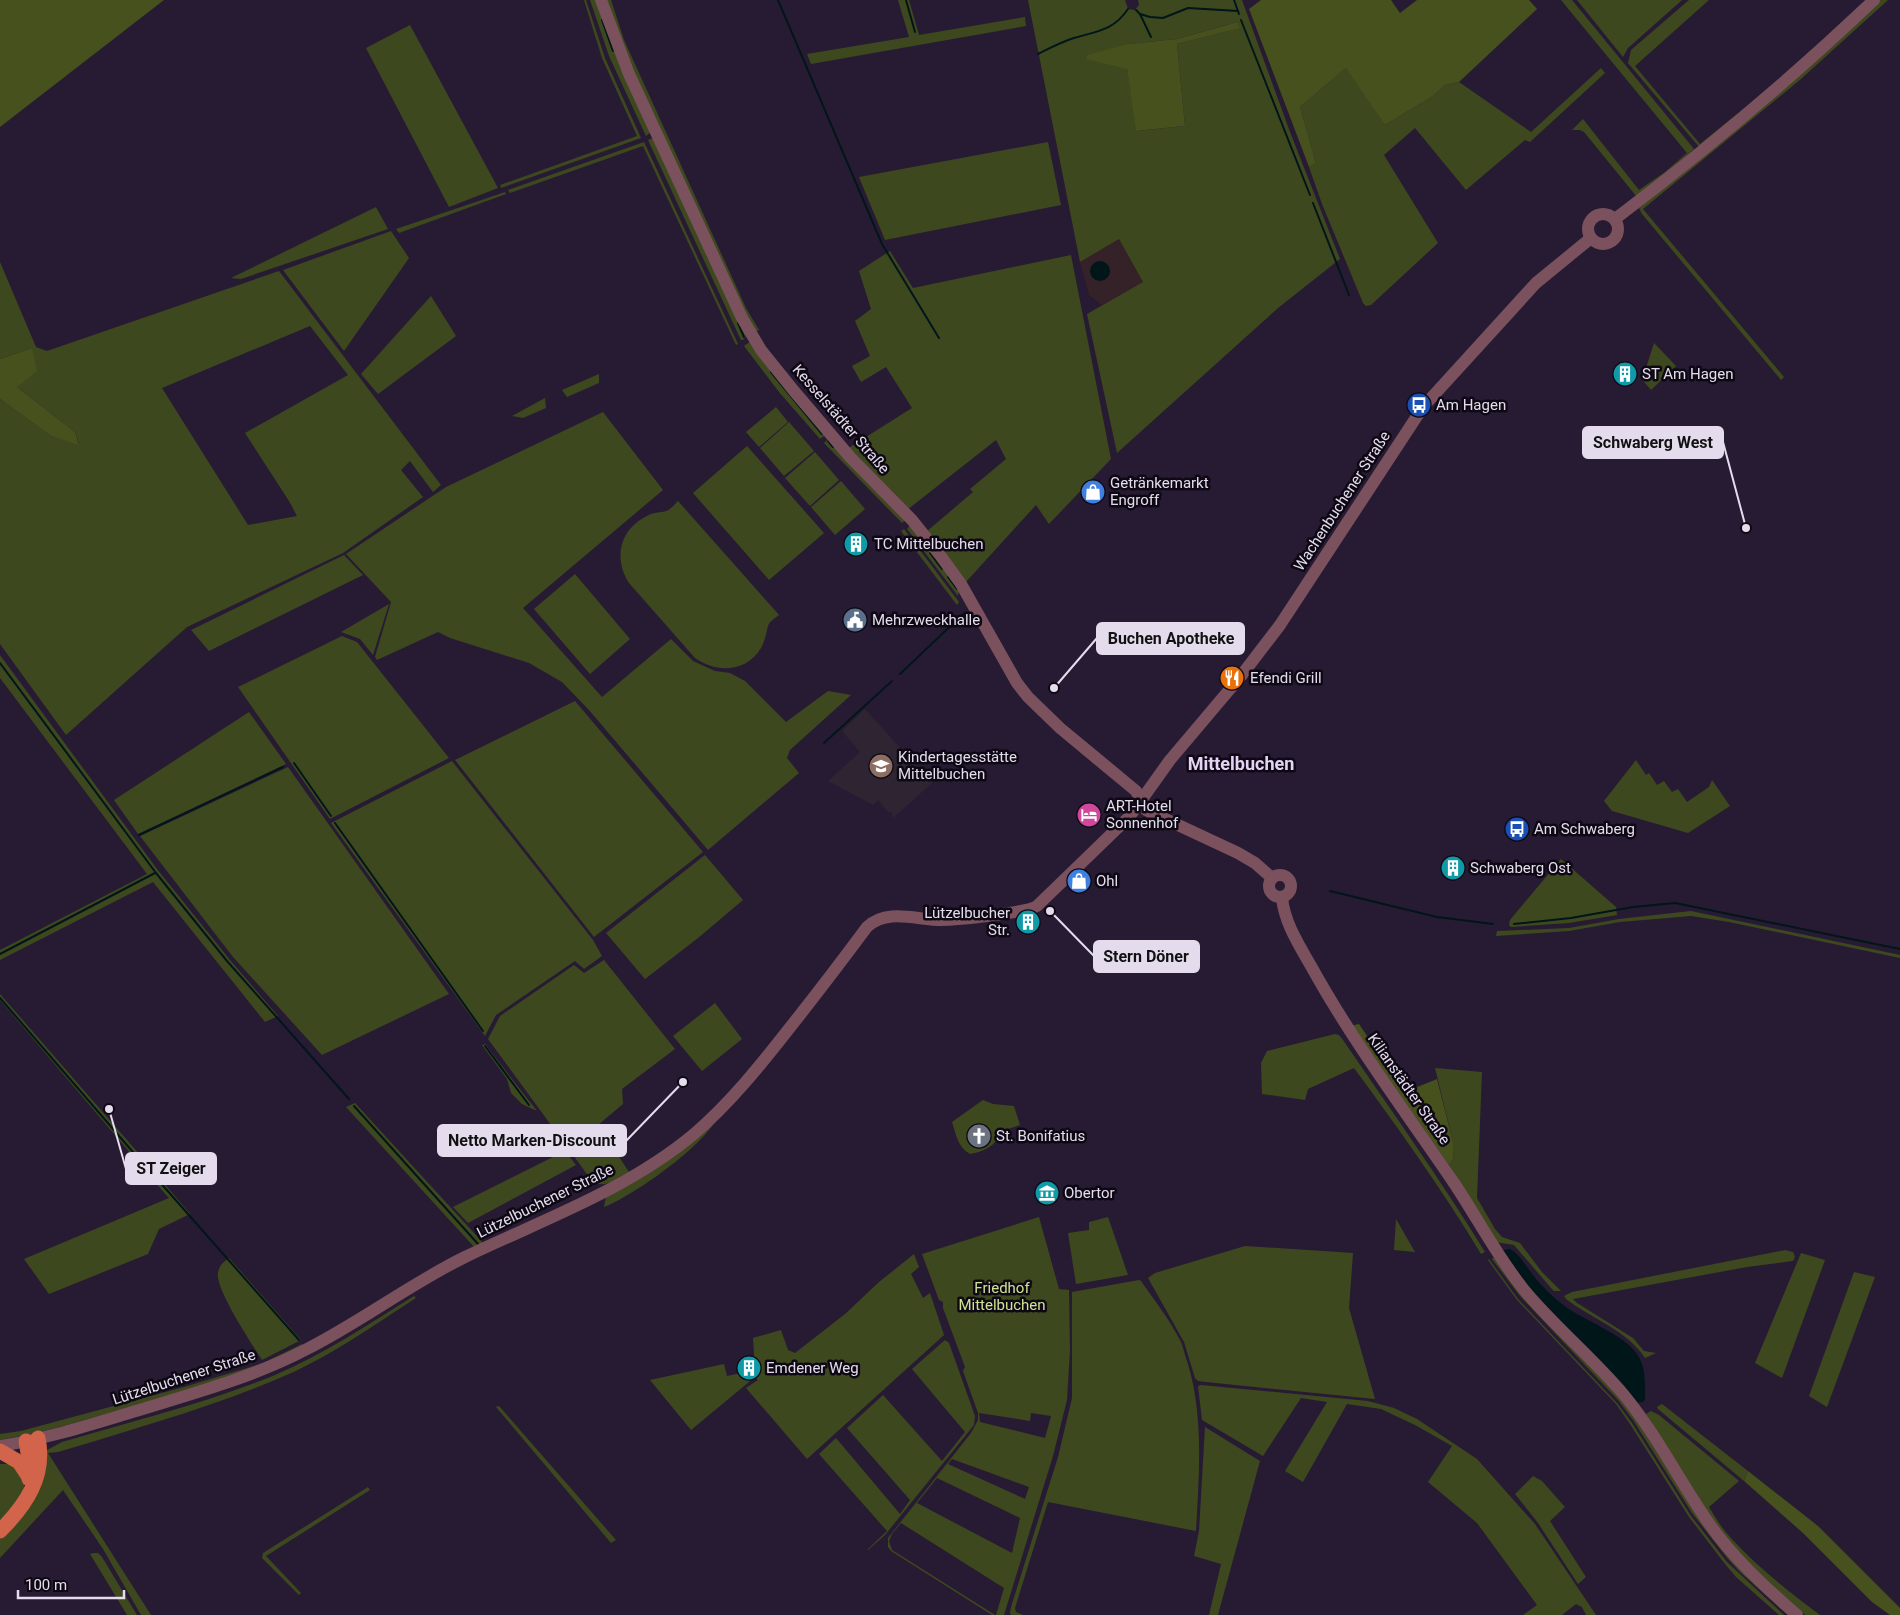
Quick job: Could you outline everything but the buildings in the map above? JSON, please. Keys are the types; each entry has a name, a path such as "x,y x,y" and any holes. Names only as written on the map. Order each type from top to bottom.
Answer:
{"highway":[{"path":"27,1499 32,1440"},
{"path":"2,1528 27,1499 33,1489 38,1473 40,1454 32,1440"},
{"path":"0,1451 19,1462 29,1476"}],"main road":[{"name":"Kesselstädter Straße","path":"601,0 628,74 752,336 794,391 844,450 912,520 935,549 961,584 1017,683 1028,697 1060,728 1136,791 1142,801"},
{"path":"1615,219 1666,180 1784,83 1874,0"},
{"path":"1604,214 1615,219 1618,231 1614,240 1599,244 1591,238 1588,229 1595,216 1604,214"},
{"name":"Wachenbuchener Straße","path":"1036,906 1130,816 1170,760 1280,625 1423,407 1536,283 1591,238"},
{"name":"Kilianstädter Straße","path":"1142,801 1146,810 1243,856 1272,878 1279,875 1289,879 1289,893 1282,897 1284,910 1333,1006 1461,1194 1506,1266 1526,1291 1624,1396 1709,1524 1729,1549 1797,1615"},
{"name":"Lützelbuchener Straße","path":"0,1446 32,1440 184,1396 284,1361 340,1330 434,1273 600,1194 652,1164 693,1135 729,1100 774,1048 867,927 876,920 899,916 947,920 1024,911 1036,906"}],"shaded area":[{"path":"1119,239 1143,282 1102,305 1089,295 1080,262"},
{"path":"1096,261 1104,261 1110,267 1110,275 1104,281 1096,281 1090,275 1090,267"},
{"name":"Kindertagesstätte Mittelbuchen","path":"865,709 932,783 893,818 892,812 888,812 878,800 873,805 828,781 860,752 842,731"},
{"path":"1510,1249 1520,1257 1544,1288 1562,1304 1614,1334 1631,1347 1640,1359 1643,1370 1645,1399 1643,1402 1636,1403 1536,1297 1502,1250"}],"green space":[{"path":"0,0 164,0 0,127"},
{"path":"584,0 586,0 605,58 641,138 501,188 500,185 637,136 602,58"},
{"path":"590,0 597,0 652,131 646,136 609,56"},
{"path":"604,0 611,0 624,40 746,308 759,330 753,333 624,56"},
{"path":"898,0 909,0 919,35 1025,17 1026,26 811,64 807,54 909,37"},
{"path":"1028,0 1125,0 1128,9 1135,10 1139,5 1138,0 1242,0 1290,132 1340,259 1278,308 1117,453 1087,314 1143,282 1119,239 1080,262","holes":["1237,22 1239,28 1177,44 1185,126 1137,131 1127,69 1128,44 1177,39"]},
{"path":"1261,0 1391,0 1400,13 1417,0 1529,0 1537,9 1459,82 1445,85 1433,96 1385,125 1346,68 1300,107 1316,163 1309,167 1249,9"},
{"path":"1561,0 1572,0 1694,149 1637,197 1584,132 1572,130 1583,119 1639,190 1665,172 1687,153"},
{"path":"1577,0 1682,0 1628,48 1623,57"},
{"path":"1689,0 1709,0 1635,66 1700,144 1780,79 1866,0 1870,0 1782,81 1700,148 1628,63 1631,50"},
{"path":"1879,0 1888,0 1801,79 1643,209 1784,377 1781,380 1642,214 1639,208"},
{"path":"1237,22 1240,28 1177,44 1185,126 1136,131 1127,69 1086,59 1087,55 1128,44 1177,39"},
{"path":"410,25 498,188 449,207 366,48"},
{"path":"1347,67 1385,125 1433,96 1445,85 1459,82 1531,132 1601,68 1605,73 1530,142 1525,140 1466,190 1415,128 1384,155 1438,243 1371,305 1366,306 1363,303 1322,204 1309,167 1316,163 1300,107"},
{"path":"655,137 747,335 743,340 741,340 648,140"},
{"path":"644,142 738,344 736,345 643,146 510,193 508,190"},
{"path":"1048,142 1061,205 885,240 859,177"},
{"path":"505,192 506,194 399,233 396,229"},
{"path":"376,207 388,229 241,279 231,278"},
{"path":"391,231 409,258 344,351 283,270"},
{"path":"890,251 913,288 1071,255 1111,459 1049,524 1036,505 965,583 926,532 973,492 970,489 1006,459 996,440 907,510 847,449 912,408 886,367 861,382 852,366 870,356 855,321 871,309 859,271"},
{"path":"0,262 36,347 47,351 279,271 441,485 433,492 410,461 401,470 423,497 343,553 187,627 66,735 0,644 0,399 51,436 79,444 75,432 17,387 32,348 0,359","holes":["310,326 348,375 245,433 297,516 248,525 162,388"]},
{"path":"431,296 456,336 378,394 361,374"},
{"path":"751,341 825,435 820,439 779,392 744,346"},
{"path":"1654,343 1676,366 1651,390 1640,377 1646,368"},
{"path":"32,348 37,371 17,387 75,432 79,445 51,436 0,399 0,359"},
{"path":"599,374 599,383 567,397 562,390"},
{"path":"545,398 546,408 523,418 512,416"},
{"path":"776,407 788,422 759,447 746,432"},
{"path":"603,412 663,490 523,608 602,697 671,639 693,661 715,671 730,673 745,681 786,722 828,691 851,695 790,750 787,758 799,773 708,850 589,710 562,682 529,663 450,638 438,632 377,660 375,657 391,602 346,554 446,487"},
{"path":"789,422 814,451 784,476 760,448"},
{"path":"829,438 907,519 902,523 824,443"},
{"path":"747,446 824,533 769,580 693,493"},
{"path":"815,452 839,480 810,506 785,478"},
{"path":"841,481 865,509 835,535 811,507"},
{"path":"678,501 779,615 769,625 761,648 755,656 739,666 721,668 703,663 695,658 629,583 624,573 621,564 622,545 625,536 631,528 649,515 668,510"},
{"path":"911,524 959,590 958,596 907,529"},
{"path":"904,529 959,602 957,605 901,531"},
{"path":"344,555 363,575 209,651 191,630"},
{"path":"575,574 630,639 590,674 534,609"},
{"path":"389,604 373,655 360,639 341,632"},
{"path":"342,636 357,642 449,758 330,819 238,687"},
{"path":"0,655 157,869 278,1016 265,1022 153,882 0,960 0,950 147,874 0,678"},
{"path":"575,701 703,852 594,937 455,760"},
{"path":"249,712 286,764 138,834 114,800"},
{"path":"1636,760 1646,775 1649,773 1657,785 1664,781 1672,792 1678,789 1687,802 1709,787 1712,780 1730,806 1688,833 1612,811 1604,801"},
{"path":"452,761 593,940 602,956 584,969 575,961 496,1015 485,1036 331,823"},
{"path":"288,767 449,994 322,1055 233,957 140,836"},
{"path":"705,855 743,900 645,979 606,933"},
{"path":"1561,859 1616,907 1617,915 1569,923 1511,927 1509,925 1510,920"},
{"path":"1691,911 1900,955 1900,958 1729,922 1691,916 1620,922 1569,931 1496,936 1497,931 1569,928 1619,919"},
{"path":"604,960 675,1049 622,1089 623,1104 598,1125 629,1172 606,1184 601,1184 592,1181 488,1039 500,1016 574,965 584,973"},
{"path":"0,994 153,1170 154,1174 150,1176 0,1000"},
{"path":"715,1003 742,1039 702,1071 673,1036"},
{"path":"1359,1024 1405,1092 1437,1079 1454,1146 1453,1159 1449,1165 1350,1026"},
{"path":"1335,1034 1339,1035 1343,1040 1451,1198 1485,1252 1481,1254 1435,1182 1354,1068 1308,1089 1305,1100 1262,1094 1261,1063 1267,1051"},
{"path":"485,1044 537,1111 522,1104 511,1093 507,1079 482,1045"},
{"path":"1435,1068 1482,1072 1477,1198 1495,1229 1502,1237 1520,1243 1542,1272 1561,1291 1554,1291 1514,1245 1495,1242 1449,1165 1453,1159 1454,1146"},
{"path":"983,1100 993,1104 1014,1106 1020,1125 1002,1131 997,1140 989,1147 980,1152 970,1154 960,1144 952,1122"},
{"path":"355,1103 484,1244 476,1249 346,1107"},
{"path":"717,1119 709,1131 697,1143 666,1169 633,1192 604,1207 606,1196"},
{"path":"565,1151 576,1165 468,1223 453,1207"},
{"path":"157,1178 162,1181 190,1214 159,1229 148,1254 49,1294 24,1259 169,1198 153,1180"},
{"name":"Friedhof Mittelbuchen","path":"1039,1217 1059,1289 1069,1290 1070,1350 1067,1400 1053,1456 1004,1615 996,1615 1004,1588 901,1523 889,1541 892,1550 995,1615 992,1615 891,1551 888,1547 888,1538 971,1433 978,1420 978,1413 963,1371 965,1367 943,1308 943,1302 939,1300 922,1254","holes":["979,1413 1030,1421 1031,1413 1051,1416 1045,1438 980,1422","952,1459 1029,1487 1025,1499 948,1464","937,1478 1020,1518 1012,1553 917,1503"]},
{"path":"1108,1217 1128,1275 1076,1284 1068,1233 1089,1230 1089,1222"},
{"path":"1396,1219 1415,1252 1394,1250"},
{"path":"1245,1246 1353,1253 1349,1308 1375,1399 1206,1382 1198,1381 1195,1378 1184,1342 1148,1278 1155,1273"},
{"path":"1785,1250 1793,1252 1795,1257 1793,1261 1747,1267 1573,1299 1633,1338 1644,1351 1656,1353 1645,1358 1638,1348 1619,1332 1576,1306 1564,1296 1572,1292"},
{"path":"1801,1253 1825,1260 1782,1378 1755,1363"},
{"path":"914,1254 919,1267 911,1274 923,1298 930,1293 944,1335 807,1459 746,1388 758,1380 755,1377 691,1430 650,1380 724,1364 727,1376 755,1370 753,1338 781,1330 788,1350 795,1353 845,1314 879,1282"},
{"path":"1495,1256 1603,1378 1635,1418 1694,1510 1788,1615 1728,1559 1692,1513 1633,1420 1618,1400 1520,1296 1492,1259"},
{"path":"229,1258 301,1340 262,1360 222,1291 219,1281 219,1268"},
{"path":"1489,1259 1518,1299 1617,1403 1632,1423 1691,1516 1727,1562 1784,1615 1779,1615 1736,1577 1725,1564 1689,1517 1616,1404 1517,1300"},
{"path":"1854,1272 1875,1277 1827,1407 1809,1396"},
{"path":"1139,1280 1162,1311 1181,1342 1193,1384 1199,1447 1196,1531 1048,1502 1015,1608 1016,1612 1023,1615 1011,1615 1011,1607 1058,1457 1072,1398 1072,1292"},
{"path":"414,1296 416,1298 347,1342 294,1372 167,1419 58,1452 48,1453 151,1615 141,1615 103,1549 63,1490 0,1558 0,1537 43,1452 62,1442 196,1403 275,1375 329,1348"},
{"path":"945,1340 949,1343 975,1416 974,1425 885,1535 867,1550 887,1531 819,1454 836,1438 900,1514 910,1500 847,1428 883,1395 942,1461 965,1432 912,1369"},
{"path":"302,1344 303,1347 262,1366 199,1388 67,1425 0,1440 0,1434 21,1431 184,1387 263,1363"},
{"path":"1198,1386 1368,1401 1394,1408 1417,1419 1477,1459 1535,1524 1596,1615 1586,1615 1582,1607 1576,1604 1562,1615 1523,1615 1537,1605 1477,1523 1428,1482 1452,1446 1415,1425 1381,1409 1347,1404 1303,1482 1285,1471 1327,1402 1301,1398 1263,1456 1202,1420"},
{"path":"1662,1404 1748,1471 1744,1481 1658,1409 1657,1407"},
{"path":"498,1406 616,1540 611,1543 496,1407"},
{"path":"1651,1411 1659,1415 1739,1481 1709,1507 1711,1511 1726,1533 1750,1558 1820,1615 1805,1615 1749,1564 1711,1520 1646,1414"},
{"path":"1205,1427 1260,1461 1218,1615 1209,1615 1221,1564 1194,1556 1199,1531"},
{"path":"14,1461 24,1483 24,1488 16,1504 0,1523 0,1464 8,1464"},
{"path":"1748,1471 1818,1526 1900,1608 1900,1615 1890,1615 1872,1602 1803,1533 1744,1481"},
{"path":"1533,1476 1542,1481 1565,1507 1550,1521 1586,1577 1578,1584 1538,1523 1515,1494"},
{"path":"368,1487 370,1490 266,1556 301,1593 299,1595 262,1558 263,1553"},
{"path":"98,1553 102,1557 137,1615 127,1615 90,1554"}],"waterway":[{"path":"778,0 882,244 939,338"},
{"path":"906,0 915,32"},
{"path":"1234,0 1239,14"},
{"path":"1136,10 1140,14 1150,17 1163,18 1188,8 1238,11"},
{"path":"1038,54 1065,41 1104,29 1116,22 1128,9"},
{"path":"1140,14 1151,37"},
{"path":"602,20 613,51"},
{"path":"1241,20 1310,195"},
{"path":"1313,203 1349,295"},
{"path":"738,323 744,337"},
{"path":"771,372 822,434"},
{"path":"828,441 833,447"},
{"path":"930,553 942,569"},
{"path":"948,577 957,589"},
{"path":"900,674 963,614"},
{"path":"0,663 156,873 227,961 349,1099"},
{"path":"824,743 892,681"},
{"path":"294,763 331,816"},
{"path":"139,835 283,767"},
{"path":"335,823 483,1031"},
{"path":"0,954 155,873"},
{"path":"1330,891 1437,917 1493,924"},
{"path":"1514,924 1675,903 1900,949"},
{"path":"0,998 151,1173"},
{"path":"485,1046 529,1105"},
{"path":"354,1106 478,1244"},
{"path":"158,1180 299,1340"}],"place":[{"name":"ST Am Hagen","path":"1625,374"},
{"name":"Am Hagen","path":"1419,405"},
{"name":"Getränkemarkt Engroff","path":"1093,492"},
{"name":"Schwaberg West","path":"1746,528"},
{"name":"TC Mittelbuchen","path":"856,544"},
{"name":"Mehrzweckhalle","path":"855,620"},
{"name":"Efendi Grill","path":"1232,678"},
{"name":"Buchen Apotheke","path":"1054,688"},
{"name":"Kindertagesstätte Mittelbuchen","path":"881,766"},
{"name":"ART-Hotel Sonnenhof","path":"1089,815"},
{"name":"Am Schwaberg","path":"1517,829"},
{"name":"Schwaberg Ost","path":"1453,868"},
{"name":"Ohl","path":"1079,881"},
{"name":"Stern Döner","path":"1050,911"},
{"name":"Lützelbucher Str.","path":"1028,922"},
{"name":"Netto Marken-Discount","path":"683,1082"},
{"name":"ST Zeiger","path":"109,1109"},
{"name":"St. Bonifatius","path":"979,1136"},
{"name":"Obertor","path":"1047,1193"},
{"name":"Emdener Weg","path":"749,1368"}],"district":[{"name":"Mittelbuchen","path":"1241,763"}]}
